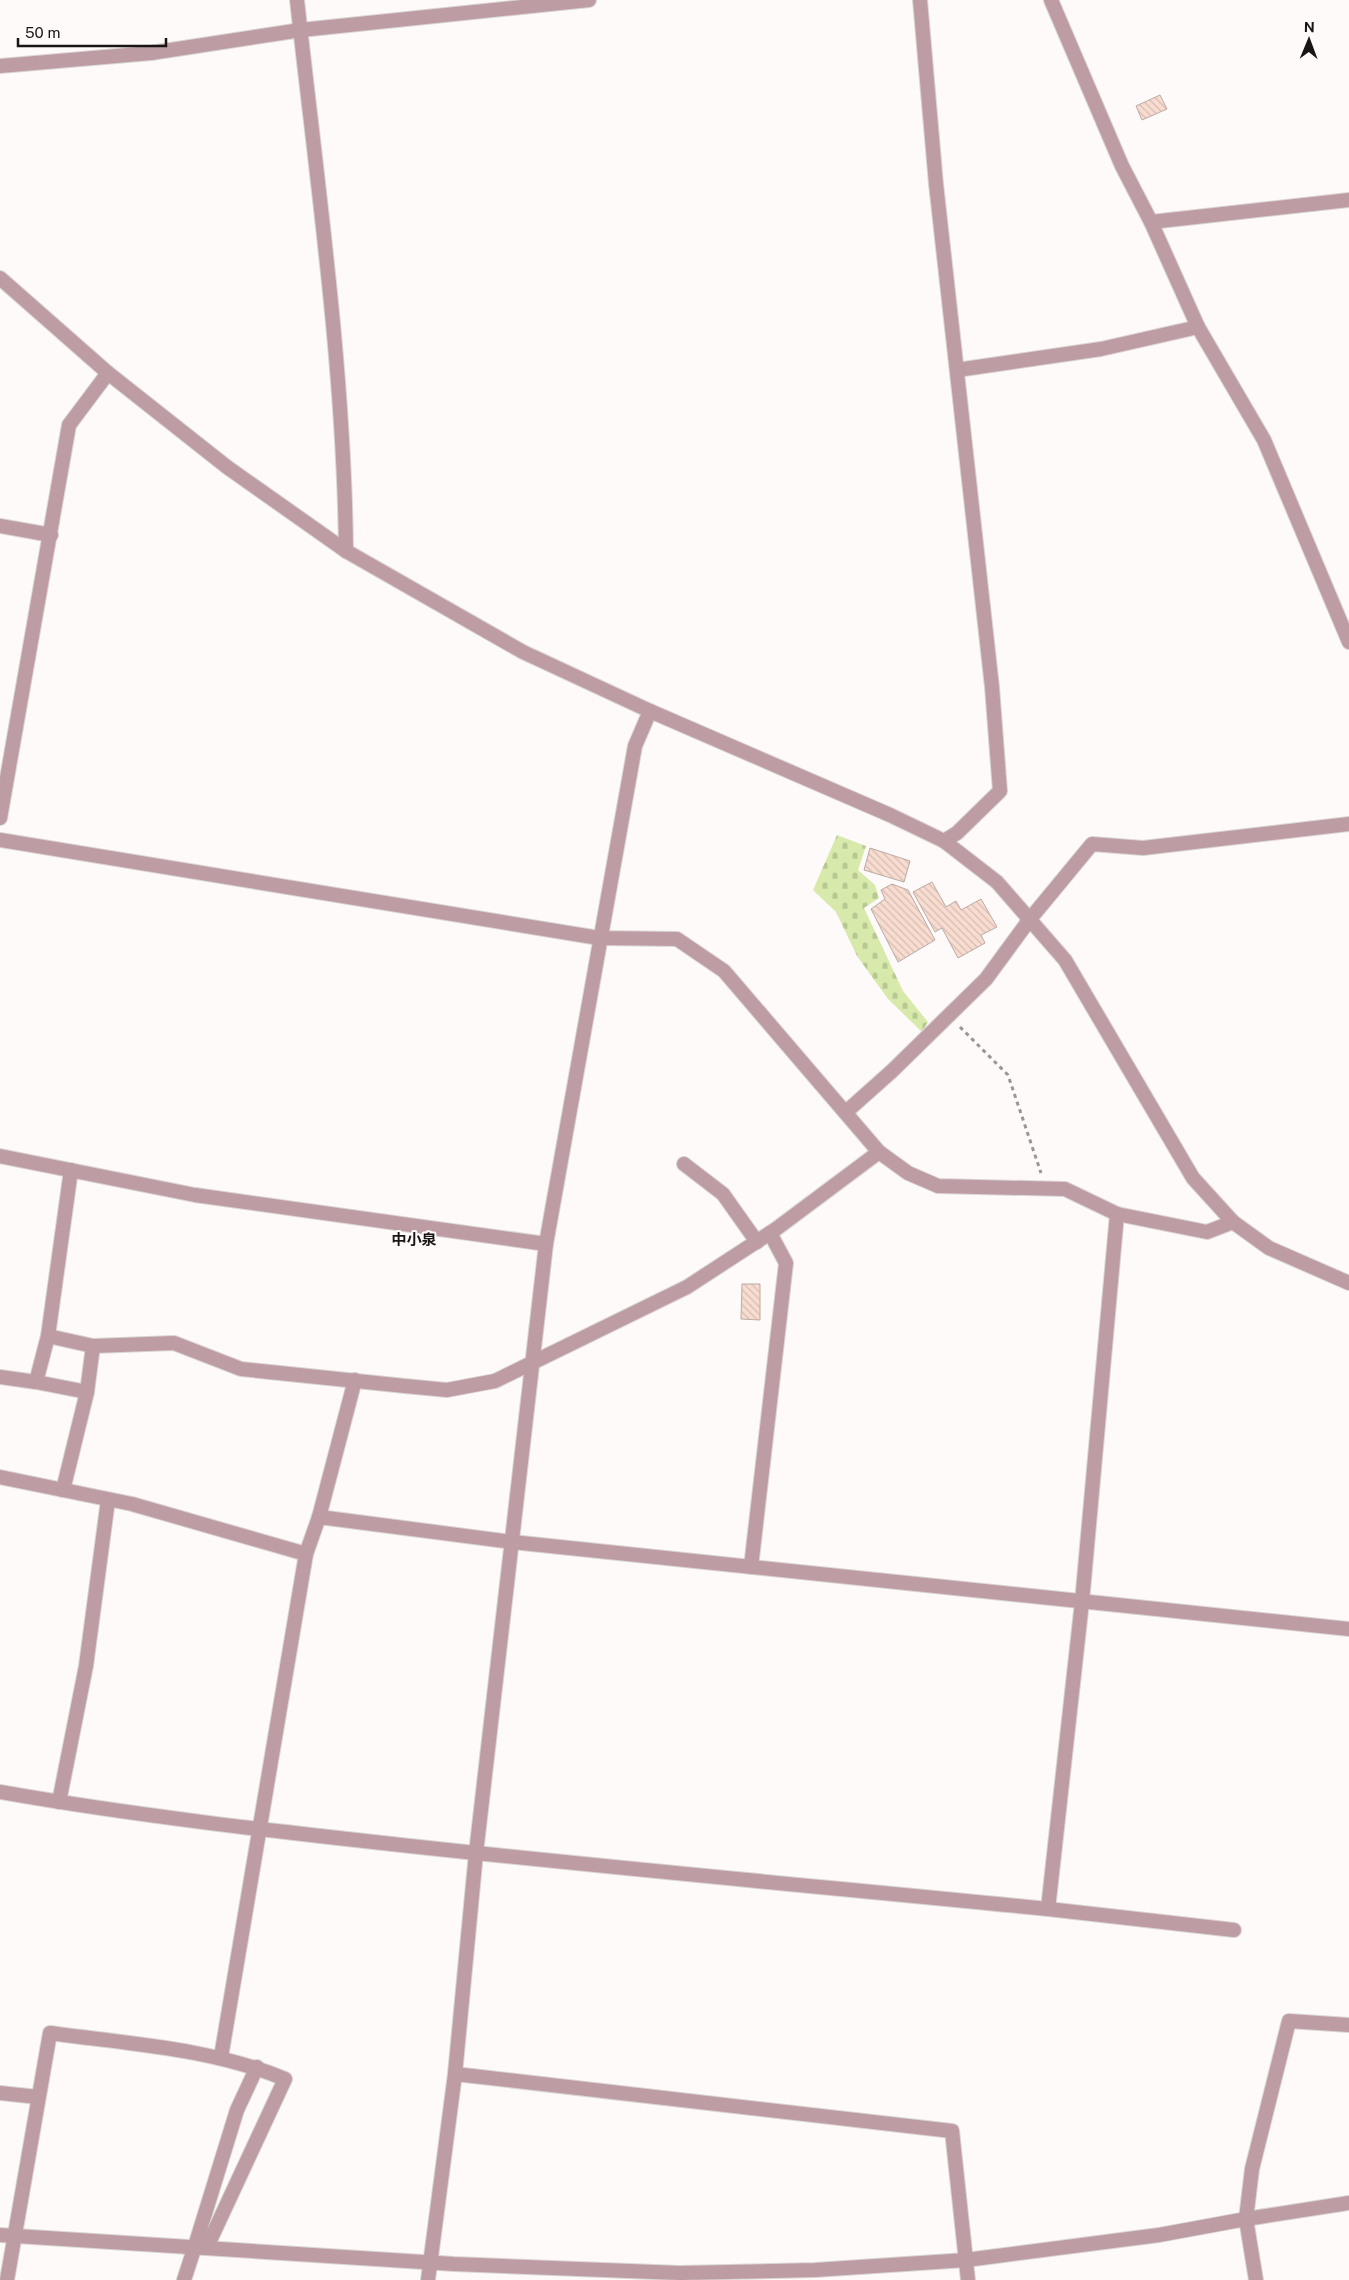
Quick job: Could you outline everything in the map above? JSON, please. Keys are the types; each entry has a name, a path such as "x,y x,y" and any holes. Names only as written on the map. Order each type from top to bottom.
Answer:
{"street":[{"path":"298,0 326,267 345,477 346,551"},
{"path":"0,66 151,53 301,30 589,0"},
{"path":"920,0 936,184 992,687 1000,791 957,833 944,841"},
{"path":"1051,0 1122,166 1151,222 1198,327 1264,440 1349,642"},
{"path":"1151,222 1349,200"},
{"path":"0,278 108,373 227,467 346,551 523,652 650,711 890,815 944,841 997,882 1066,960 1193,1178 1233,1222 1269,1248 1349,1283"},
{"path":"957,370 1101,349 1198,327"},
{"path":"0,818 69,425 108,373"},
{"path":"0,526 51,534"},
{"path":"428,2280 455,2074 476,1853 546,1244 635,746 650,711"},
{"path":"846,1112 892,1071 986,979 1030,918 1092,844 1143,848 1349,824"},
{"path":"0,840 600,938 676,938 724,971 879,1152 908,1173 938,1186 1065,1189 1116,1214 1208,1232 1233,1222"},
{"path":"48,1336 93,1346 174,1343 241,1369 447,1390 495,1381 687,1287 770,1233 879,1152"},
{"path":"0,1156 195,1195 546,1244"},
{"path":"684,1164 723,1194 757,1242"},
{"path":"36,1382 48,1336 71,1170"},
{"path":"1048,1909 1082,1602 1116,1214"},
{"path":"751,1567 786,1263 770,1233"},
{"path":"63,1490 87,1392 93,1346"},
{"path":"0,1377 87,1392"},
{"path":"221,2057 306,1554 319,1517 355,1380"},
{"path":"0,1477 132,1504 306,1554"},
{"path":"59,1802 86,1666 108,1500"},
{"path":"319,1517 512,1542 1349,1629"},
{"path":"0,1792 260,1830 1048,1909 1234,1930"},
{"path":"1256,2280 1246,2219 1252,2170 1290,2022 1349,2025"},
{"path":"7,2280 7,2235 50,2034 221,2057 257,2067 285,2079 184,2280"},
{"path":"201,2247 237,2110 257,2067"},
{"path":"455,2074 952,2131 968,2280"},
{"path":"0,2093 38,2097"},
{"path":"7,2235 680,2276 815,2270 966,2260 1159,2235 1349,2203"}],"path":[{"path":"948,1016 1008,1075 1029,1132 1046,1189"}],"green space":[{"path":"837,835 866,846 858,870 875,885 879,898 864,908 903,991 928,1022 922,1032 888,999 857,956 836,912 813,890"}],"building":[{"path":"1160,95 1167,109 1142,120 1136,106"},
{"path":"870,848 910,861 904,882 864,870"},
{"path":"932,882 946,907 956,901 961,910 981,899 997,927 981,935 985,943 958,958 942,928 935,932 913,892"},
{"path":"892,884 908,890 935,940 898,962 871,909 885,899 881,890"},
{"path":"742,1284 760,1284 760,1320 741,1319"}],"district":[{"name":"中小泉","path":"414,1240"}]}
